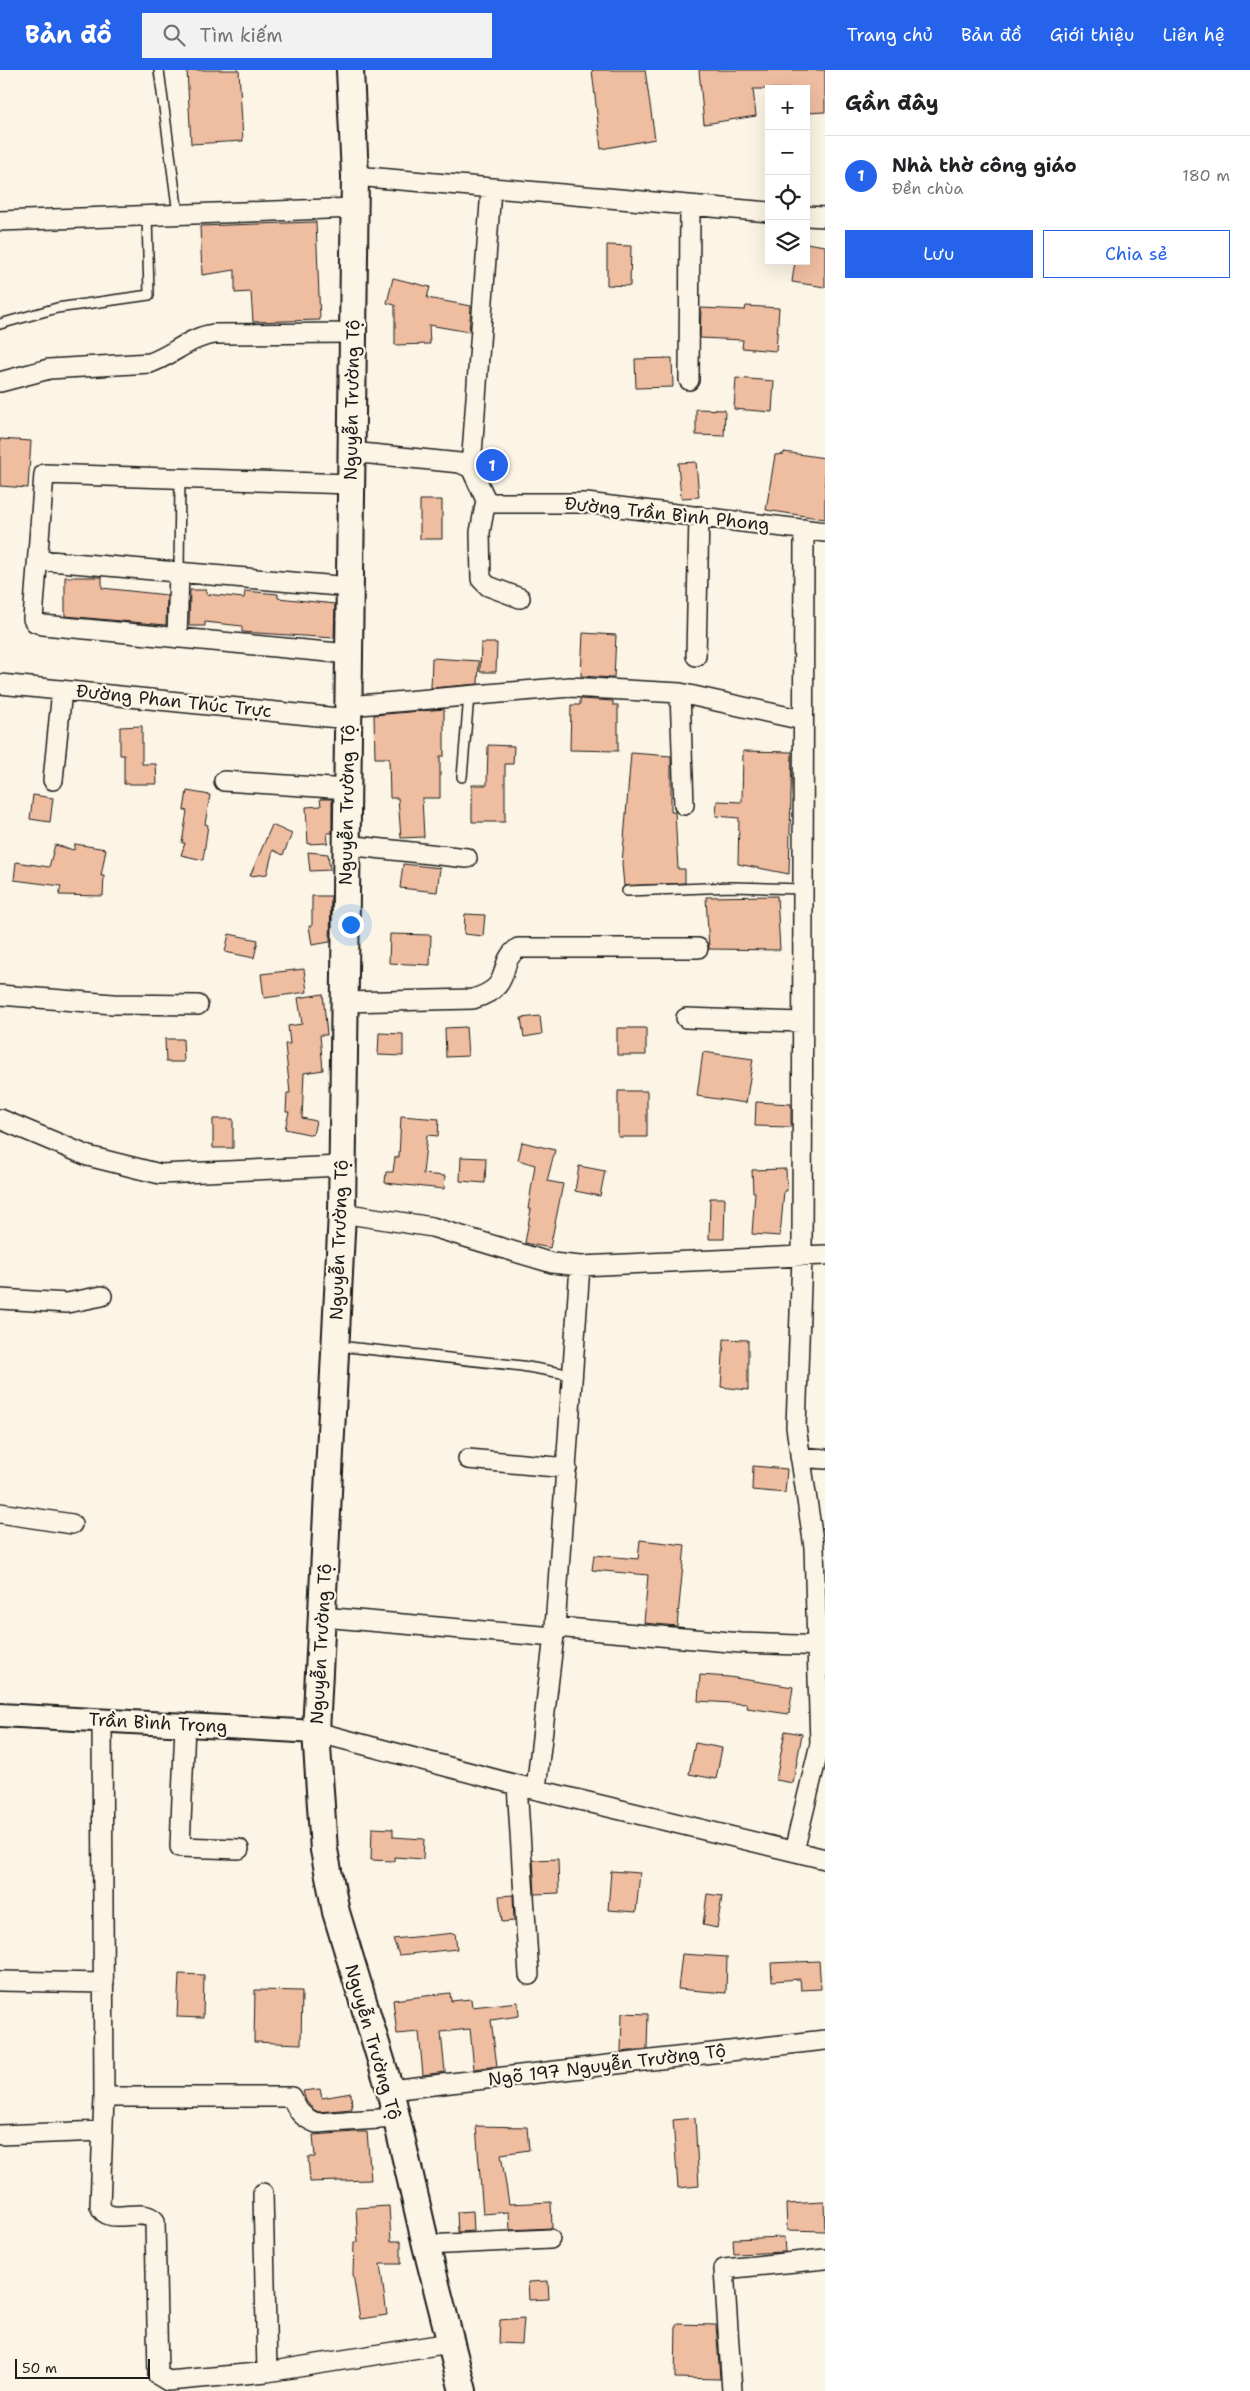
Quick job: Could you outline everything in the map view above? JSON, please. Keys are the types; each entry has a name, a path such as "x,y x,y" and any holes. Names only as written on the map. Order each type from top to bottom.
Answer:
{"main road":[{"name":"Nguyễn Trường Tộ","path":"350,70 355,176 342,1213 316,1732 324,1850 336,1912 390,2090 395,2118 463,2391"}],"street":[{"path":"355,176 765,212"},
{"path":"491,189 471,468 486,500 480,532 481,579 488,586 520,598"},
{"path":"689,380 690,206"},
{"path":"0,221 354,208"},
{"path":"810,216 825,217"},
{"path":"0,382 12,381 49,369 150,362 162,359 202,336 214,334 353,333"},
{"path":"351,452 453,462 471,468"},
{"path":"349,654 38,624 33,619 44,474 351,484"},
{"name":"Đường Trần Bình Phong","path":"486,500 500,503 586,503 825,532"},
{"path":"696,656 699,516"},
{"path":"794,1851 820,1744 821,1645 814,1547 796,1427 802,1257 804,529"},
{"path":"38,560 350,587"},
{"path":"177,638 179,572"},
{"name":"Đường Phan Thúc Trực","path":"0,684 348,712 468,696 570,687 680,693 803,720"},
{"path":"53,780 62,690"},
{"path":"680,693 684,805"},
{"path":"224,781 347,789"},
{"path":"346,845 467,858"},
{"path":"344,1002 473,999 483,996 494,990 503,979 509,958 518,948 698,948"},
{"path":"0,995 113,1004 198,1005"},
{"path":"686,1018 802,1022"},
{"path":"0,1119 88,1156 160,1174 342,1166"},
{"path":"342,1213 432,1227 552,1263 580,1266 825,1255"},
{"path":"536,1790 555,1632 580,1266"},
{"path":"0,1299 68,1303 102,1296"},
{"path":"800,1457 825,1459"},
{"path":"468,1459 567,1468"},
{"path":"0,1513 72,1524"},
{"path":"322,1617 742,1643 821,1645"},
{"name":"Trần Bình Trọng","path":"0,1715 316,1732"},
{"path":"102,1720 104,1982 102,2210 112,2216 147,2215 153,2219 156,2225 157,2372 164,2386 450,2343"},
{"path":"185,1725 180,1847 239,1849"},
{"path":"316,1732 536,1790 825,1858"},
{"path":"517,1785 529,1975"},
{"path":"0,1981 104,1982"},
{"name":"Ngõ 197 Nguyễn Trường Tộ","path":"390,2090 825,2040"},
{"path":"104,2098 292,2097 296,2110 305,2118 316,2123 395,2118"},
{"path":"0,2135 102,2131"},
{"path":"263,2193 266,2372"},
{"path":"426,2245 550,2240"},
{"path":"732,2391 724,2269 825,2259"}],"lane":[{"path":"159,70 178,214"},
{"path":"0,324 57,308 149,295 148,215"},
{"path":"179,572 180,479"},
{"path":"462,777 468,696"},
{"path":"628,891 732,887 803,889"},
{"path":"335,1345 522,1366 573,1375"}],"building":[{"path":"187,70 239,70 243,141 191,144"},
{"path":"592,70 645,70 655,139 601,149"},
{"path":"699,70 825,70 825,112 810,113 810,85 765,85 765,89 753,89 756,116 704,124"},
{"path":"316,222 320,320 253,322 251,292 235,293 235,270 202,275 200,226"},
{"path":"810,244 825,246 825,287 792,282 794,265 810,265"},
{"path":"607,245 631,246 630,286 607,285"},
{"path":"393,278 430,287 427,298 471,306 469,332 429,325 430,344 395,345 395,305 387,303"},
{"path":"746,306 779,308 776,351 742,348 743,340 700,338 701,308 745,310"},
{"path":"672,358 673,387 636,388 635,359"},
{"path":"736,378 774,381 772,412 734,409"},
{"path":"696,409 725,410 724,436 696,435"},
{"path":"0,439 31,441 28,488 0,486"},
{"path":"784,452 825,458 825,519 766,510 775,455 784,454"},
{"path":"696,462 699,497 681,498 678,463"},
{"path":"420,500 442,500 442,539 420,539"},
{"path":"65,577 102,577 102,588 167,595 166,625 65,616"},
{"path":"190,590 206,590 206,594 244,598 245,591 278,594 278,598 335,604 334,638 242,632 242,626 205,622 205,626 189,626"},
{"path":"583,633 616,635 614,678 581,676"},
{"path":"481,643 497,643 496,672 480,672"},
{"path":"432,658 479,661 478,684 431,688"},
{"path":"580,699 613,701 613,705 618,705 618,751 570,750 571,705 580,705"},
{"path":"444,709 444,756 440,756 440,798 422,798 424,837 401,838 398,798 390,798 389,758 375,758 374,715"},
{"path":"142,726 142,764 156,764 157,784 124,784 124,755 120,755 120,727"},
{"path":"488,745 514,746 513,764 505,764 505,822 472,822 472,785 487,785"},
{"path":"743,751 792,752 789,874 738,864 739,818 716,816 717,801 742,802"},
{"path":"631,753 671,756 671,812 675,812 678,869 685,869 685,883 624,886 622,864"},
{"path":"187,791 210,795 205,824 208,825 203,860 181,855 185,843 182,843 187,811 184,810"},
{"path":"33,795 53,798 50,822 30,819"},
{"path":"320,799 332,799 332,833 327,833 328,843 308,844 306,807 321,806"},
{"path":"272,825 292,834 283,855 273,850 267,874 250,876"},
{"path":"75,844 106,849 101,876 104,876 103,896 59,895 61,886 14,880 16,862 49,867 55,845 74,850"},
{"path":"308,852 328,854 330,870 310,871"},
{"path":"403,864 440,868 437,892 400,888"},
{"path":"312,896 331,896 330,942 312,945 309,926 312,926"},
{"path":"777,896 780,950 709,949 706,897"},
{"path":"465,914 485,915 483,936 464,934"},
{"path":"229,934 258,940 254,958 225,952"},
{"path":"390,934 431,935 430,965 389,963"},
{"path":"304,969 307,992 264,998 261,974"},
{"path":"323,994 327,1035 320,1035 323,1070 304,1073 302,1118 316,1121 313,1135 285,1129 289,1112 286,1112 287,1093 290,1093 285,1044 290,1044 288,1026 302,1024 298,998"},
{"path":"540,1016 542,1034 524,1037 521,1018"},
{"path":"466,1027 468,1056 446,1057 445,1028"},
{"path":"617,1028 646,1028 646,1055 617,1055"},
{"path":"379,1033 403,1034 403,1056 378,1055"},
{"path":"165,1039 183,1039 184,1062 166,1062"},
{"path":"703,1052 753,1059 746,1103 697,1096"},
{"path":"618,1091 647,1091 647,1137 618,1137"},
{"path":"756,1102 791,1104 791,1127 755,1126"},
{"path":"401,1116 439,1119 438,1136 427,1135 423,1174 445,1176 444,1189 385,1183 386,1172 393,1172 395,1157 399,1157"},
{"path":"213,1119 233,1119 233,1148 213,1148"},
{"path":"522,1142 555,1150 547,1181 563,1184 550,1248 525,1243 531,1209 528,1209 535,1165 518,1160"},
{"path":"461,1157 486,1158 485,1183 460,1181"},
{"path":"579,1166 605,1171 600,1196 575,1191"},
{"path":"786,1169 787,1191 784,1191 780,1236 752,1234 755,1192 753,1192 752,1170"},
{"path":"710,1198 725,1198 724,1239 709,1239"},
{"path":"724,1339 748,1340 748,1390 721,1387"},
{"path":"753,1466 787,1469 785,1493 752,1490"},
{"path":"640,1540 685,1545 677,1626 644,1623 648,1575 592,1570 594,1555 638,1559"},
{"path":"700,1675 729,1677 793,1687 789,1714 747,1708 748,1704 698,1701"},
{"path":"785,1731 802,1734 793,1783 776,1780"},
{"path":"695,1743 722,1748 716,1779 689,1774"},
{"path":"372,1828 393,1829 393,1837 424,1839 423,1859 394,1857 394,1861 371,1860"},
{"path":"558,1859 559,1893 535,1894 533,1860"},
{"path":"611,1871 640,1873 636,1912 608,1910"},
{"path":"707,1894 722,1896 717,1928 703,1925"},
{"path":"513,1895 514,1921 502,1922 499,1896"},
{"path":"455,1933 457,1949 399,1955 393,1939"},
{"path":"682,1954 727,1957 726,1993 678,1989"},
{"path":"819,1961 821,1989 801,1990 800,1979 772,1981 771,1963"},
{"path":"179,1974 204,1975 203,2018 177,2017"},
{"path":"255,1990 302,1991 301,2044 254,2042"},
{"path":"450,1993 451,2001 471,1999 472,2007 518,2002 519,2016 491,2020 497,2066 474,2069 470,2029 441,2032 445,2072 423,2075 419,2032 397,2034 393,2000"},
{"path":"622,2013 648,2014 647,2049 621,2052"},
{"path":"320,2089 322,2098 351,2093 352,2109 318,2112 313,2109 306,2101 303,2091"},
{"path":"695,2118 699,2186 678,2188 673,2120"},
{"path":"476,2126 527,2127 529,2150 501,2154 509,2204 551,2202 552,2228 510,2230 509,2212 483,2214"},
{"path":"367,2132 371,2180 310,2182 308,2157 315,2157 313,2135"},
{"path":"824,2202 825,2231 787,2230 786,2204"},
{"path":"389,2206 391,2241 401,2241 401,2264 380,2264 387,2315 360,2319 353,2274 354,2242 358,2242 356,2208"},
{"path":"473,2211 474,2231 458,2232 457,2212"},
{"path":"784,2237 785,2252 734,2254 733,2239"},
{"path":"548,2281 549,2299 529,2300 528,2282"},
{"path":"524,2318 522,2344 499,2343 500,2320"},
{"path":"676,2324 716,2325 720,2379 675,2378"}],"place":[{"name":"Nhà thờ công giáo","path":"492,465"}]}
